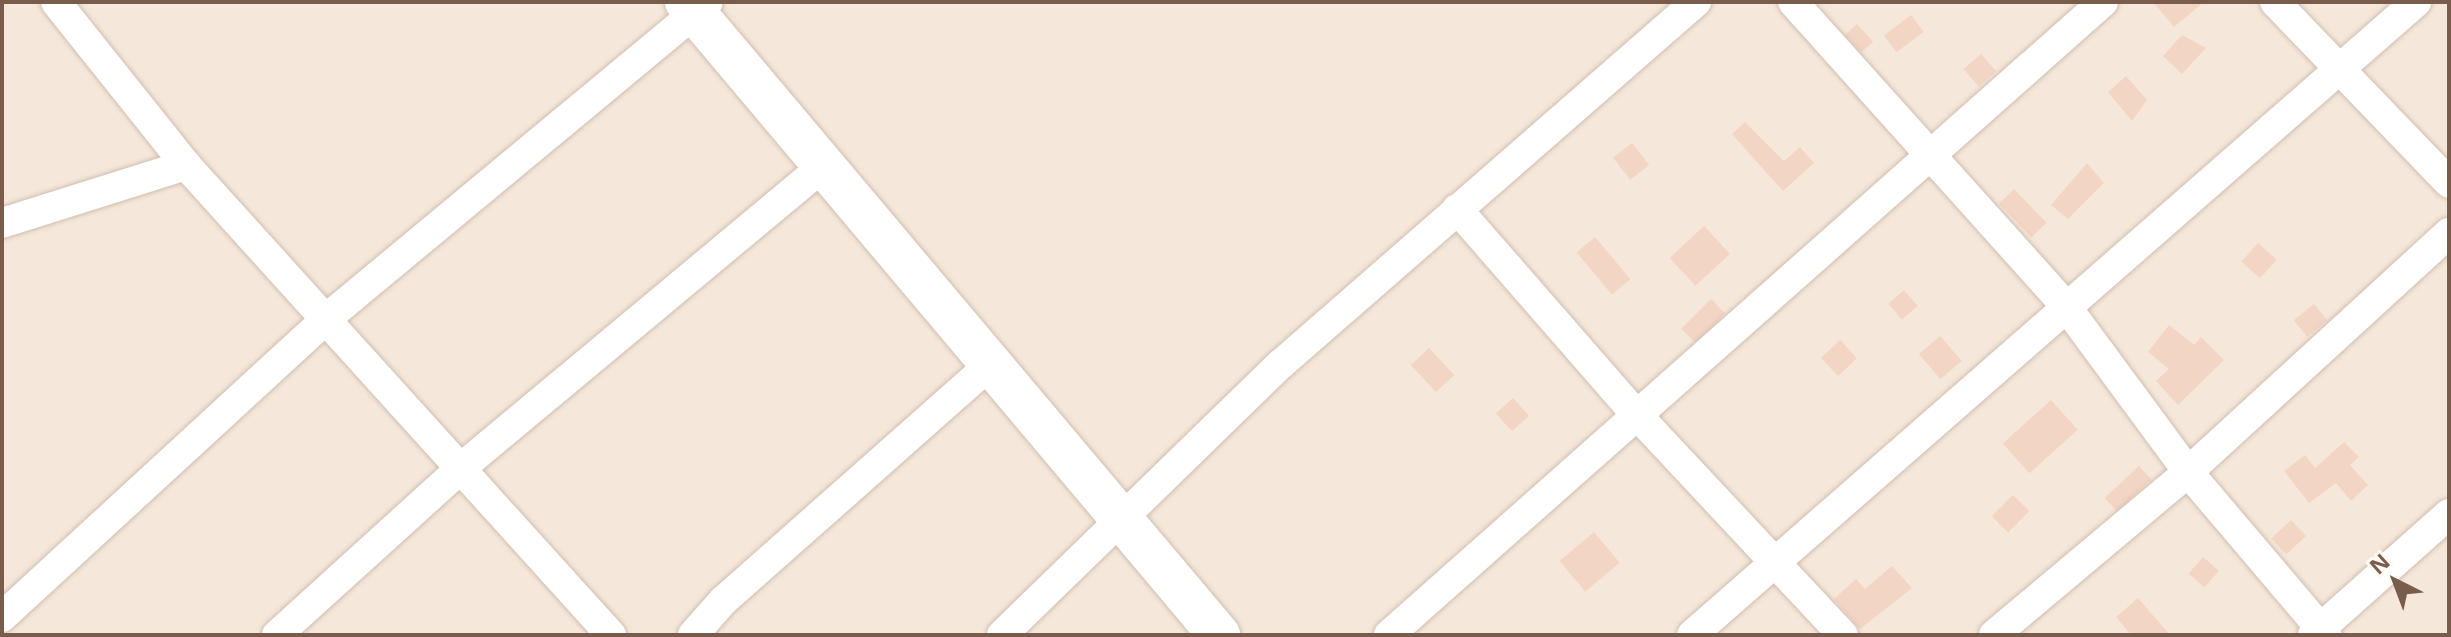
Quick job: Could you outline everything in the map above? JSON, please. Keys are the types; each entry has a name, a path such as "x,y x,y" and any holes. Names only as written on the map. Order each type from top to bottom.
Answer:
{"street":[{"path":"56,2 186,165 611,635"},
{"path":"1002,635 1281,364 1696,2"},
{"path":"1793,2 2065,305 2188,472 2320,633 2449,514"},
{"path":"1389,635 2103,2"},
{"path":"2275,2 2449,183"},
{"path":"1692,635 2065,305 2416,2"},
{"path":"2,617 326,319 697,6 824,166 1219,635"},
{"path":"2,223 186,165"},
{"path":"277,635 461,468 824,166"},
{"path":"1457,209 1637,415 1843,635"},
{"path":"1994,635 2188,472 2449,233"},
{"path":"693,635 723,601 990,365"}],"shaded area":[{"path":"2,2 2449,2 2449,635 2,635"}],"building":[{"path":"2153,2 2204,2 2174,27"},
{"path":"1911,15 1924,32 1896,52 1884,35"},
{"path":"1857,24 1873,42 1861,53 1845,35"},
{"path":"2182,35 2206,48 2182,74 2163,56"},
{"path":"1981,54 1996,71 1979,86 1964,69"},
{"path":"2126,76 2147,100 2132,121 2108,92"},
{"path":"1745,122 1784,161 1800,147 1814,163 1783,191 1732,134"},
{"path":"1632,143 1649,165 1630,180 1613,158"},
{"path":"2087,163 2104,183 2068,219 2051,205"},
{"path":"2014,189 2047,223 2032,237 1999,204"},
{"path":"1704,226 1730,254 1696,286 1670,258"},
{"path":"1595,237 1630,279 1612,295 1577,252"},
{"path":"2258,243 2277,260 2260,278 2241,262"},
{"path":"1904,290 1918,306 1902,320 1888,304"},
{"path":"1711,299 1725,313 1695,343 1681,329"},
{"path":"2314,304 2327,320 2307,337 2294,320"},
{"path":"2169,325 2194,345 2201,337 2224,360 2178,405 2156,381 2169,369 2148,352"},
{"path":"1940,336 1962,361 1941,379 1919,354"},
{"path":"1840,340 1857,358 1838,376 1821,358"},
{"path":"1429,348 1454,375 1436,392 1411,365"},
{"path":"1513,398 1529,416 1512,431 1496,413"},
{"path":"2051,400 2078,430 2029,473 2003,443"},
{"path":"2344,442 2359,457 2350,465 2368,485 2351,501 2336,483 2309,503 2284,471 2305,455 2315,468"},
{"path":"2139,466 2151,479 2117,511 2105,498"},
{"path":"2013,495 2029,511 2008,532 1992,516"},
{"path":"2291,520 2306,536 2286,555 2271,538"},
{"path":"1594,532 1620,563 1585,592 1560,561"},
{"path":"2203,557 2219,571 2204,587 2189,574"},
{"path":"1892,566 1912,588 1860,629 1834,599 1856,579 1865,589"},
{"path":"2138,598 2170,635 2131,635 2116,617"}]}
